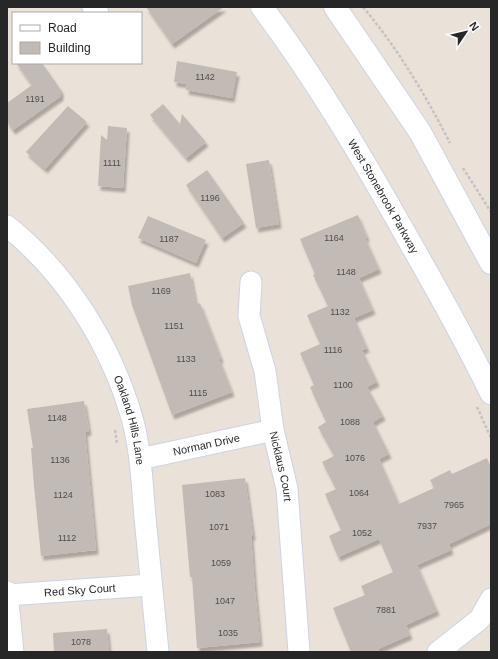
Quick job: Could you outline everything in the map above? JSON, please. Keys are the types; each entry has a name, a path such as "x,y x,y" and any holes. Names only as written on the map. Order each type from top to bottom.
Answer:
{"street":[{"name":"West Stonebrook Parkway","path":"262,7 293,49 369,168 472,353 491,393"},
{"path":"335,7 420,132 491,263"},
{"name":"Oakland Hills Lane","path":"7,226 26,241 60,280 87,317 102,343 120,382 132,419 140,459 158,652"},
{"name":"Nicklaus Court","path":"251,282 249,316 265,371 273,430 287,489 299,652"},
{"name":"Norman Drive","path":"140,459 273,430"},
{"name":"Red Sky Court","path":"7,593 152,584"},
{"path":"7,593 13,652"},
{"path":"438,652 480,619 491,599"}],"path":[{"path":"363,7 391,42 417,82 450,144"},
{"path":"461,164 491,212"},
{"path":"115,425 114,434 118,446"}],"building":[{"path":"146,7 224,7 172,44"},
{"path":"177,61 237,72 232,98 186,90 187,84 174,82"},
{"path":"17,64 43,64 61,90 61,96 13,130 7,122 7,103 32,85"},
{"path":"163,104 180,124 182,114 206,142 186,158 150,115"},
{"path":"68,106 87,122 45,169 26,152"},
{"path":"108,126 127,128 123,188 98,186 101,135 107,140"},
{"path":"269,160 279,224 256,228 246,164"},
{"path":"207,170 244,223 222,238 186,185"},
{"path":"358,215 367,237 365,238 379,269 359,278 373,310 354,318 367,348 362,350 377,382 367,387 383,416 373,422 389,454 379,459 399,504 434,488 430,480 450,470 452,474 487,458 491,468 491,524 449,544 451,550 417,565 437,611 406,625 410,635 378,649 379,652 351,652 333,608 365,595 361,586 393,572 379,539 338,557 329,536 341,530 325,494 336,489 322,462 334,456 318,427 326,422 310,387 314,385 300,353 320,344 307,315 328,306 313,275 315,274 300,239"},
{"path":"148,216 206,240 196,263 138,238"},
{"path":"190,273 196,305 200,303 232,392 172,415 132,305 128,286"},
{"path":"84,401 89,431 85,432 96,550 41,556 31,448 33,448 27,409"},
{"path":"245,478 253,536 251,536 260,642 197,648 192,577 190,577 182,485"},
{"path":"107,629 109,652 54,652 53,633"}]}
